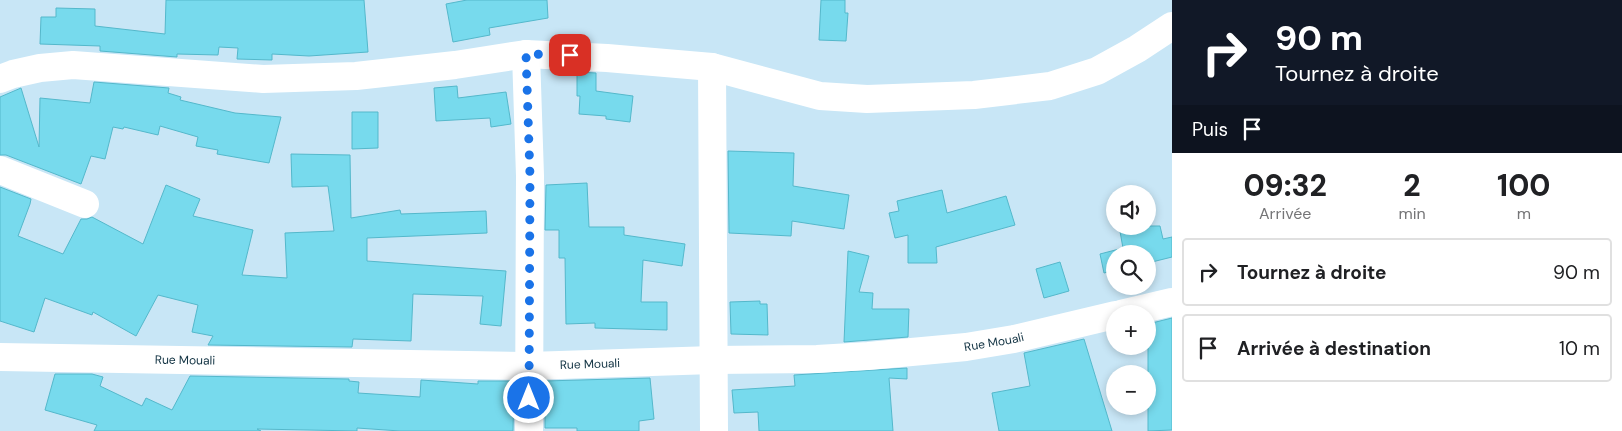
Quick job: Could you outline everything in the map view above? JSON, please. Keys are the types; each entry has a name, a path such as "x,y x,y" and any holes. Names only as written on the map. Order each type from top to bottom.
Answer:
{"street":[{"path":"0,79 40,68 73,66 264,79 356,76 454,65 526,54 607,58 712,67 820,96 867,99 974,95 1050,86 1097,71 1137,49 1172,26"},
{"path":"526,54 530,176 529,431"},
{"path":"712,67 714,431"},
{"path":"0,170 85,204"},
{"path":"1156,306 1172,302"},
{"name":"Rue Mouali","path":"0,357 529,366 713,360 817,359 966,347 1014,339 1106,317"}],"building":[{"path":"166,0 364,0 368,52 309,56 272,54 272,60 237,59 238,48 219,47 218,55 177,54 177,57 100,51 100,46 40,44 41,17 56,17 56,8 95,9 95,26 165,34"},
{"path":"467,0 547,0 548,18 489,28 490,35 453,42 446,4"},
{"path":"821,0 845,0 845,13 848,13 846,41 819,40"},
{"path":"577,72 596,73 596,91 633,96 630,122 606,119 606,116 579,114 580,96 577,96"},
{"path":"94,82 169,88 168,93 181,97 180,100 235,113 281,117 269,163 217,154 218,150 196,146 198,137 160,126 158,135 124,127 123,129 113,127 105,159 91,156 81,184 6,155 0,155 0,97 21,88 39,147 40,98 90,103"},
{"path":"457,86 458,98 506,92 511,124 491,127 490,118 436,121 434,88"},
{"path":"352,112 378,112 378,148 352,149"},
{"path":"728,151 794,153 793,186 849,195 844,229 792,221 791,236 729,233"},
{"path":"291,154 350,155 351,218 400,210 401,214 486,211 487,233 367,238 367,261 506,271 501,326 480,324 483,296 413,294 411,341 353,339 352,347 208,345 213,336 192,332 198,305 158,295 136,336 93,312 92,315 45,298 34,332 0,321 0,187 31,199 18,236 63,254 81,219 92,217 143,244 166,185 200,199 193,216 253,230 242,275 287,278 285,233 334,231 328,186 292,187"},
{"path":"587,183 589,227 624,227 624,235 685,244 682,266 643,260 641,302 667,302 667,330 595,328 595,323 566,324 565,258 559,258 559,230 545,230 546,185"},
{"path":"942,190 947,213 1006,196 1015,225 936,247 937,263 908,263 908,235 895,238 889,213 899,211 897,201"},
{"path":"1156,226 1160,226 1163,239 1172,237 1172,257 1156,261 1156,245 1122,245 1121,235 1156,235"},
{"path":"848,251 869,256 859,292 873,293 872,309 909,309 908,337 844,342"},
{"path":"1106,252 1106,272 1104,273 1100,254"},
{"path":"1060,262 1069,291 1044,298 1036,269"},
{"path":"760,301 760,304 767,304 768,335 731,334 730,302"},
{"path":"1172,318 1172,430 1148,431 1148,415 1156,415 1156,365 1148,365 1148,355 1156,355 1156,322"},
{"path":"1084,339 1112,431 999,431 992,393 1030,386 1024,353"},
{"path":"907,368 907,379 889,378 893,431 759,431 758,412 734,413 732,390 795,386 794,375"},
{"path":"55,374 92,374 103,377 100,386 142,406 146,398 172,410 190,376 349,379 349,381 359,382 358,393 420,397 421,380 478,384 478,381 514,381 513,431 400,431 357,428 357,431 257,429 261,431 94,431 97,425 45,410"},
{"path":"650,378 654,419 639,421 639,431 577,431 577,428 545,428 545,381"}],"route":[{"path":"529,398 530,176 526,54 570,55"}]}
